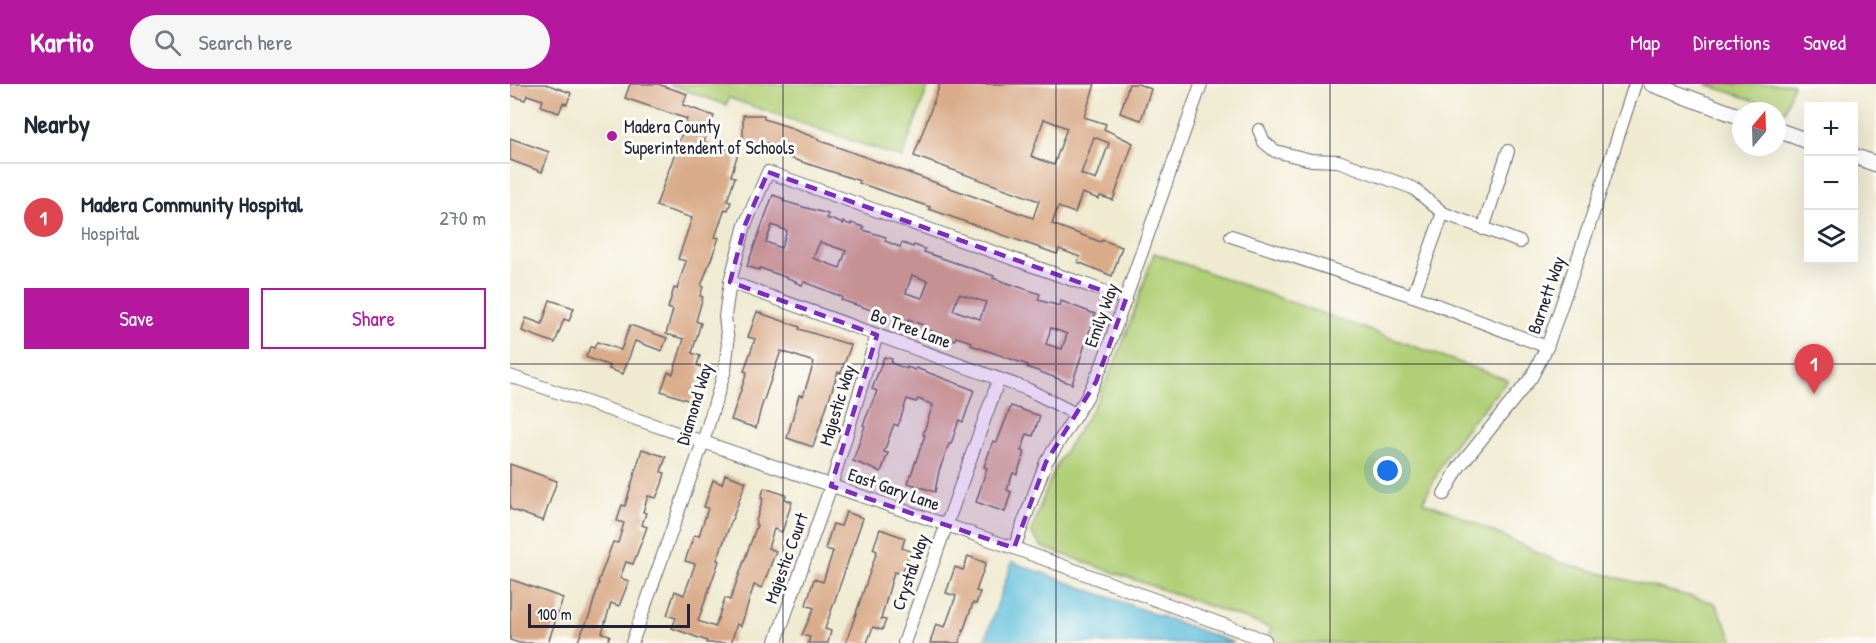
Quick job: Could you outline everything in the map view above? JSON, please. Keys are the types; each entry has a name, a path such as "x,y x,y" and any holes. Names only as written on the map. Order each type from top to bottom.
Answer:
{"main road":[{"path":"1652,84 1732,114"},
{"path":"1786,133 1804,139"},
{"path":"1858,157 1876,164"}],"street":[{"name":"Emily Way","path":"1014,548 1046,462 1096,382 1201,84"},
{"name":"Barnett Way","path":"1444,494 1459,466 1531,378 1547,347 1635,84"},
{"path":"1258,129 1264,142 1275,151 1311,160 1338,161 1413,188 1443,213 1520,242"},
{"path":"1482,229 1508,151"},
{"name":"Diamond Way","path":"632,643 703,442 725,370 728,343 725,316 730,282 745,225 768,172 1126,299"},
{"path":"1413,296 1443,213"},
{"path":"1231,236 1413,296 1547,347"},
{"name":"Bo Tree Lane","path":"730,282 1027,389 1076,414"},
{"name":"Majestic Way","path":"831,486 877,334"},
{"name":"East Gary Lane","path":"510,376 1014,548 1265,640"},
{"name":"Crystal Way","path":"904,643 999,379"},
{"name":"Majestic Court","path":"776,641 831,486"}],"highlighted area":[{"path":"768,172 1126,299 1096,382 1046,462 1014,548 831,486 877,335 730,282 745,225"}],"green space":[{"path":"669,84 929,84 902,158 729,98 726,105"},
{"path":"1705,84 1793,84 1786,108 1786,102 1758,102"},
{"path":"1154,253 1508,380 1447,454 1423,502 1451,512 1558,562 1715,603 1735,643 1266,643 1271,628 1042,547 1031,533 1046,490 1057,465 1092,409 1110,373"}],"water":[{"path":"1012,562 1234,643 984,643"}],"building":[{"path":"510,84 546,84 571,93 567,104 563,103 559,113 541,106 543,100 527,95 525,100 510,95"},
{"path":"630,84 658,84 687,94 683,105 714,116 704,142 738,153 731,176 735,177 727,201 731,202 728,210 725,209 715,237 719,238 701,286 703,287 700,296 703,297 696,321 701,323 692,353 700,356 697,365 702,367 693,402 661,391 668,372 673,374 684,339 666,334 673,310 668,308 686,261 678,259 692,218 656,206 687,119 625,98"},
{"path":"940,84 1095,84 1084,117 1106,124 1104,129 1133,143 1113,200 1100,196 1099,199 1082,193 1075,213 1058,207 1052,224 1101,242 1102,240 1122,247 1112,276 1078,262 1080,257 1059,249 1057,254 929,209 930,207 859,183 860,181 790,158 793,151 768,143 743,143 743,115 764,115 764,119 818,140 1033,218 1039,201 914,156","holes":["1044,119 1067,128 1054,165 1031,156","1094,137 1109,143 1096,180 1081,174"]},
{"path":"1129,84 1138,84 1151,89 1141,120 1120,113"},
{"path":"510,138 549,152 542,172 510,160"},
{"path":"773,195 784,199 783,201 828,214 827,218 843,224 843,222 851,225 851,223 864,227 863,230 886,237 885,241 900,247 902,243 913,247 914,245 925,249 924,252 1040,294 1038,300 1060,306 1061,301 1095,314 1072,384 1027,367 1028,365 971,345 972,342 956,337 955,340 924,328 925,326 909,319 908,322 841,300 842,297 804,282 802,285 760,268 759,270 747,266","holes":["772,225 787,231 781,248 766,242","820,242 846,251 840,268 813,258","912,275 928,281 922,298 906,293","959,294 986,302 980,319 953,310","1051,328 1067,334 1062,349 1046,344"]},
{"path":"550,300 574,308 569,321 564,319 555,343 522,331 526,318 542,324"},
{"path":"757,312 800,327 799,329 851,345 841,373 838,372 813,447 787,438 799,395 803,396 814,362 781,351 756,428 731,420 755,339 748,337"},
{"path":"630,325 667,338 662,351 635,341 623,374 609,369 610,366 586,357 590,347 594,348 597,342 621,350"},
{"path":"884,357 892,359 891,363 907,369 907,367 915,370 916,368 974,390 963,422 959,420 951,444 949,444 939,471 935,492 908,483 933,405 918,399 916,402 907,399 898,426 894,424 884,452 888,453 881,472 853,461 865,426 863,425 877,391 872,389"},
{"path":"1011,406 1040,416 1033,436 1027,434 1021,451 1025,452 1017,474 1013,473 1007,490 1011,492 1005,512 976,502 993,441 997,442"},
{"path":"642,449 666,457 661,472 665,473 662,484 656,498 648,496 642,525 647,527 633,564 626,562 620,578 629,581 619,606 611,603 602,633 610,635 607,643 577,643 590,614 598,582 613,542 618,543 624,523 617,521 622,505 625,506"},
{"path":"510,464 557,481 543,521 510,509"},
{"path":"725,474 746,482 717,560 719,561 698,621 715,627 725,598 730,600 757,525 755,524 764,488 786,495 785,499 792,502 782,532 774,529 768,548 776,551 762,588 754,585 741,626 737,624 731,643 706,643 707,641 672,628 676,618 667,615 675,591 684,595 692,573 695,564 685,561 694,535 699,536 708,508 704,507 713,480 722,484"},
{"path":"846,512 863,518 825,629 831,631 828,643 808,643 810,637 802,635 814,608 806,605 814,579 823,582 833,551 825,549 833,524 841,526"},
{"path":"880,529 905,538 902,548 910,551 902,574 894,572 881,619 886,620 882,630 873,627 867,643 846,643 877,551 873,549"},
{"path":"968,556 986,563 976,591 980,592 976,604 973,603 959,643 930,643 936,624 945,627 956,596 946,593 955,567 963,570"},
{"path":"510,579 563,598 548,643 519,643 510,640"}],"place":[{"name":"Madera County Superintendent of Schools","path":"612,136"},
{"name":"Madera Community Hospital","path":"1814,394"}]}
